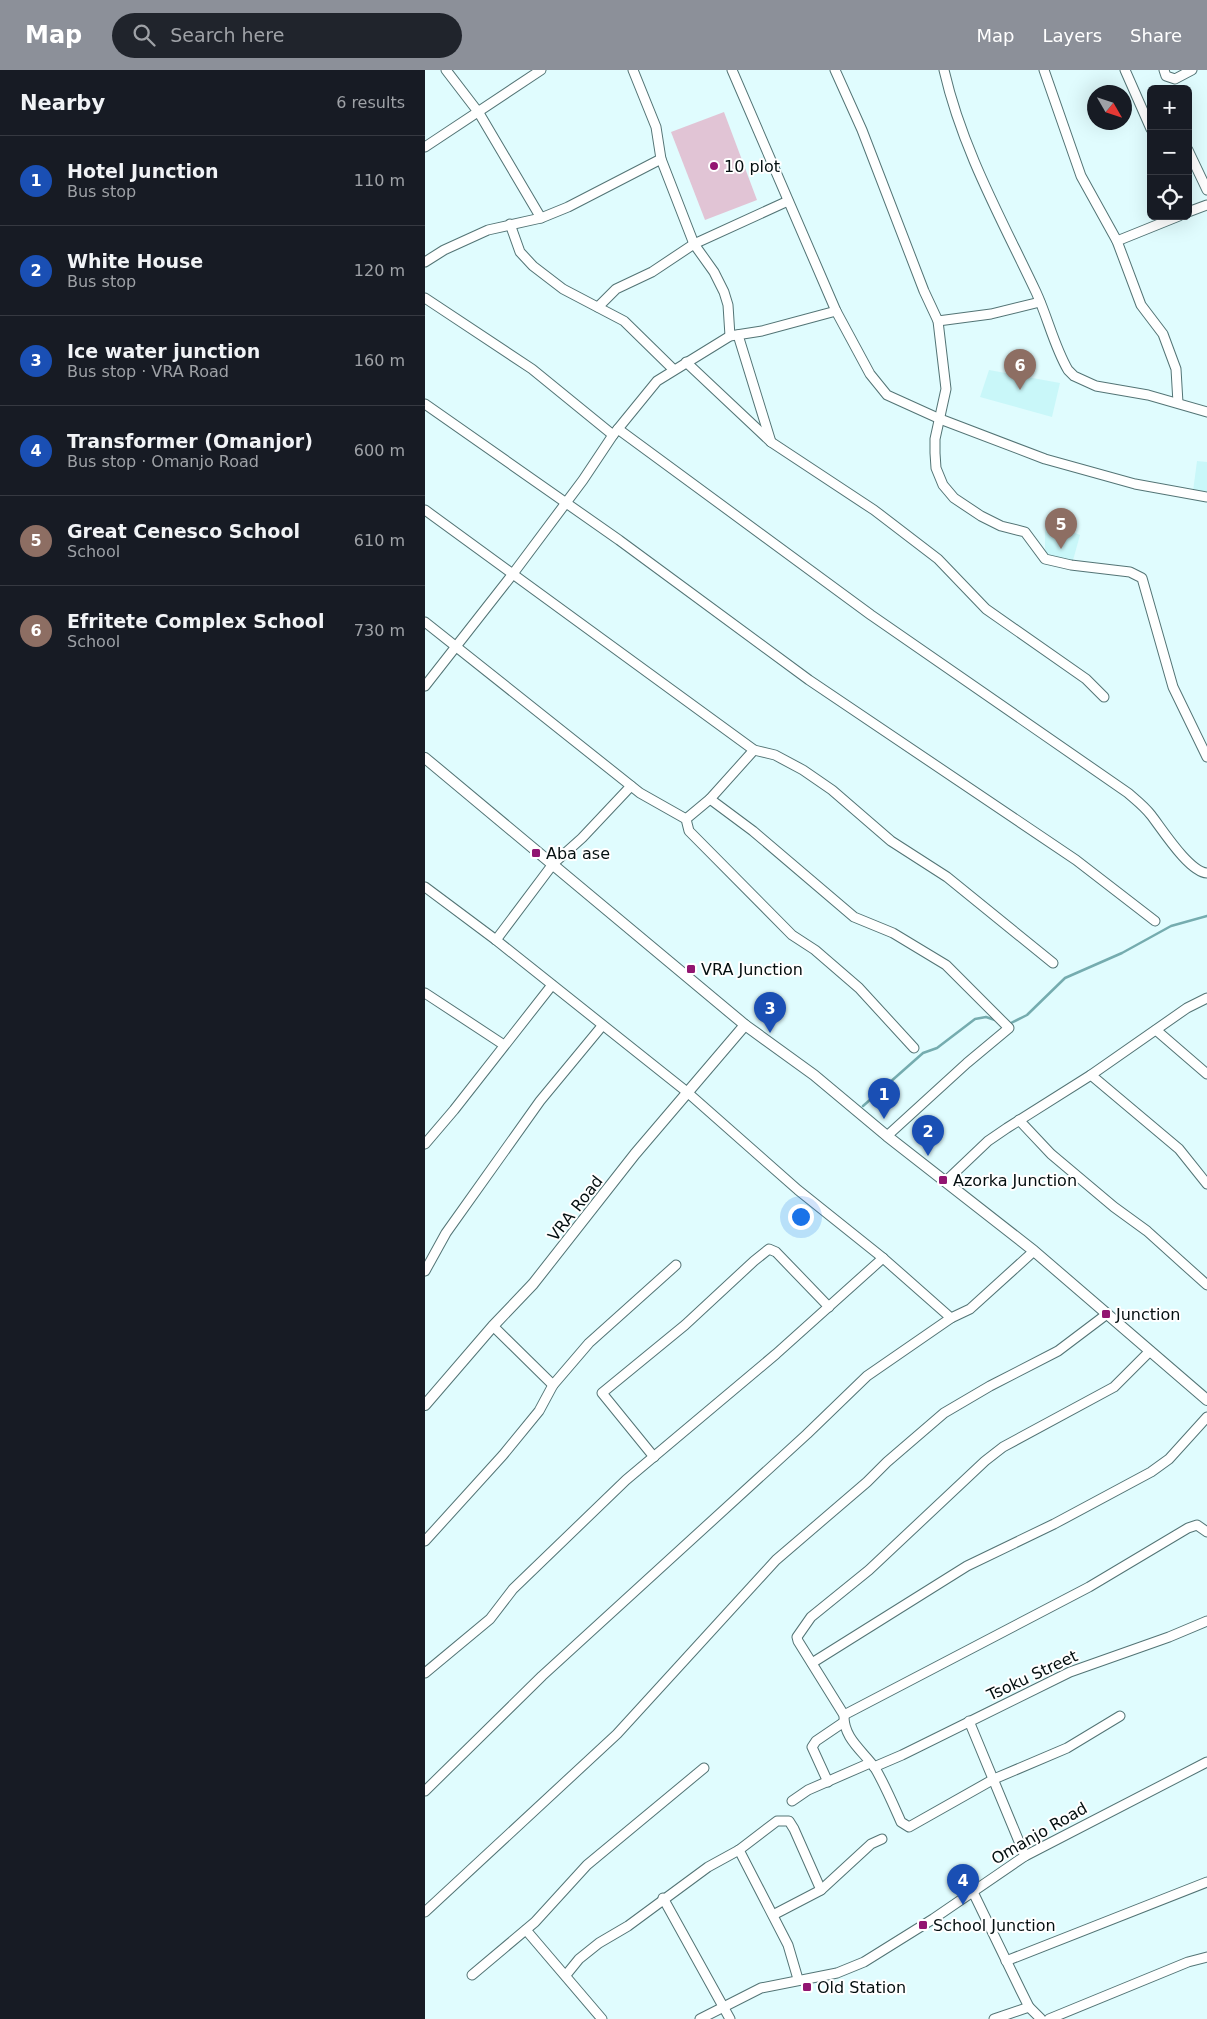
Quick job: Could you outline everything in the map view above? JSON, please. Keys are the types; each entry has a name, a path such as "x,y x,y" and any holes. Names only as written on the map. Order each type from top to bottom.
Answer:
{"street":[{"path":"446,70 479,113 541,218"},
{"path":"425,147 479,113 541,70"},
{"path":"633,70 656,127 661,159 694,244 720,282 728,305 734,336 771,442"},
{"path":"732,70 836,311 857,352 881,389 895,400 939,419 1045,459 1135,484 1206,497 1207,507"},
{"path":"835,70 862,130 924,291 939,321 946,389 935,440 936,468 943,485 954,498 1001,526 1025,532 1045,559 1071,565 1130,572 1142,578 1173,687 1207,757"},
{"path":"944,70 959,122 985,186 1040,302 1063,360 1074,376 1096,386 1179,403 1207,412"},
{"path":"1043,70 1077,167 1117,242 1141,305 1163,334 1173,360 1178,381 1179,403"},
{"path":"1125,70 1147,120"},
{"path":"1164,70 1167,76 1175,79 1192,70"},
{"path":"1192,158 1207,190"},
{"path":"425,262 464,240 509,224 541,218 568,207 661,159"},
{"path":"598,307 616,289 652,272 694,244 788,201"},
{"path":"1192,211 1207,205"},
{"path":"1117,242 1169,220"},
{"path":"509,224 520,252 533,266 563,289 624,321 673,369"},
{"path":"425,298 532,369 615,432 871,615 1128,793 1151,815 1186,858 1199,871 1207,873"},
{"path":"939,321 991,314 1040,302"},
{"path":"425,686 457,648 566,503 615,432 646,393 673,369 734,336 836,311"},
{"path":"686,362 771,442 874,510 903,532 938,559 986,609 1086,678 1104,697"},
{"path":"425,404 566,503 809,680 1076,860 1155,921"},
{"path":"425,510 754,750 775,755 803,770 832,790 891,841 947,876 1053,964"},
{"path":"425,622 631,786 686,819 689,831 748,892 799,941 815,950 846,976 914,1048"},
{"path":"686,819 709,800 754,750"},
{"path":"425,758 745,1025 814,1075 887,1136 1034,1251 1207,1400"},
{"path":"496,940 553,864 577,843 631,786"},
{"path":"709,800 753,831 854,917 893,932 946,965 1009,1028 967,1063 887,1136"},
{"path":"425,887 496,940 687,1092 798,1190 883,1258 951,1318"},
{"path":"425,1144 552,985"},
{"path":"425,994 504,1045"},
{"path":"946,1181 988,1141 1207,998"},
{"name":"VRA Road","path":"425,1405 562,1250 635,1154 745,1025"},
{"path":"426,1269 446,1233 540,1101 602,1026"},
{"path":"1156,1030 1207,1074"},
{"path":"1091,1075 1179,1150 1207,1184"},
{"path":"1019,1120 1051,1154 1114,1207 1147,1231 1207,1285"},
{"path":"654,1457 602,1394 685,1325 754,1261 769,1249 776,1252 829,1306"},
{"path":"425,1791 542,1676 807,1434 867,1376 951,1318 970,1310 1034,1251"},
{"path":"425,1673 490,1619 513,1589 546,1555 589,1517 626,1480 883,1258"},
{"path":"425,1541 503,1455 539,1411 553,1385 589,1343 676,1265"},
{"path":"425,1912 617,1734 776,1560 867,1482 887,1462 944,1413 990,1386 1058,1351 1107,1314"},
{"path":"493,1326 553,1385"},
{"path":"1120,1716 1067,1748 994,1779 909,1827 901,1822 872,1765 856,1746 844,1718 798,1642 797,1637 811,1617 869,1570 985,1461 1003,1447 1114,1386 1150,1351"},
{"path":"812,1663 967,1566 1054,1524 1151,1472 1169,1459 1207,1417"},
{"path":"827,1782 812,1748 816,1741 844,1718 1089,1587 1189,1528 1197,1524 1207,1532"},
{"name":"Tsoku Street","path":"792,1801 808,1790 872,1765 969,1722 1070,1672 1207,1621"},
{"path":"969,1722 1025,1856"},
{"name":"Omanjo Road","path":"700,2019 761,1988 798,1979 837,1973 864,1962 933,1919 972,1890 1025,1856 1207,1762"},
{"path":"472,1976 527,1930 587,1866 705,1768"},
{"path":"566,1975 579,1959 599,1943 628,1926 663,1898 722,1858 739,1850 777,1821 789,1821 821,1890"},
{"path":"773,1915 821,1890 871,1844 883,1839"},
{"path":"739,1850 788,1945 798,1979"},
{"path":"1006,1961 1207,1882"},
{"path":"972,1890 1029,2007 1041,2019"},
{"path":"663,1898 730,2019"},
{"path":"527,1930 602,2019"},
{"path":"1049,2019 1207,1956"},
{"path":"994,2019 1029,2007"}],"shaded area":[{"name":"10 plot","path":"724,112 757,200 705,220 671,132"},
{"path":"989,370 1060,383 1052,417 980,397"},
{"path":"1197,461 1207,462 1207,493 1193,491"},
{"path":"1045,521 1080,535 1072,564 1045,557"}],"waterway":[{"path":"1009,1024 1027,1015 1065,978 1122,953 1171,926 1207,916"},
{"path":"863,1106 923,1053 937,1048 975,1019 986,1017 995,1020"}],"place":[{"name":"10 plot","path":"714,166"},
{"name":"Efritete Complex School","path":"1020,390"},
{"name":"Great Cenesco School","path":"1061,549"},
{"name":"Aba ase","path":"536,853"},
{"name":"VRA Junction","path":"691,969"},
{"name":"Ice water junction","path":"770,1033"},
{"name":"Hotel Junction","path":"884,1119"},
{"name":"White House","path":"928,1156"},
{"name":"Azorka Junction","path":"943,1180"},
{"name":"Junction","path":"1106,1314"},
{"name":"Transformer (Omanjor)","path":"963,1905"},
{"name":"School Junction","path":"923,1925"},
{"name":"Old Station","path":"807,1987"}]}
